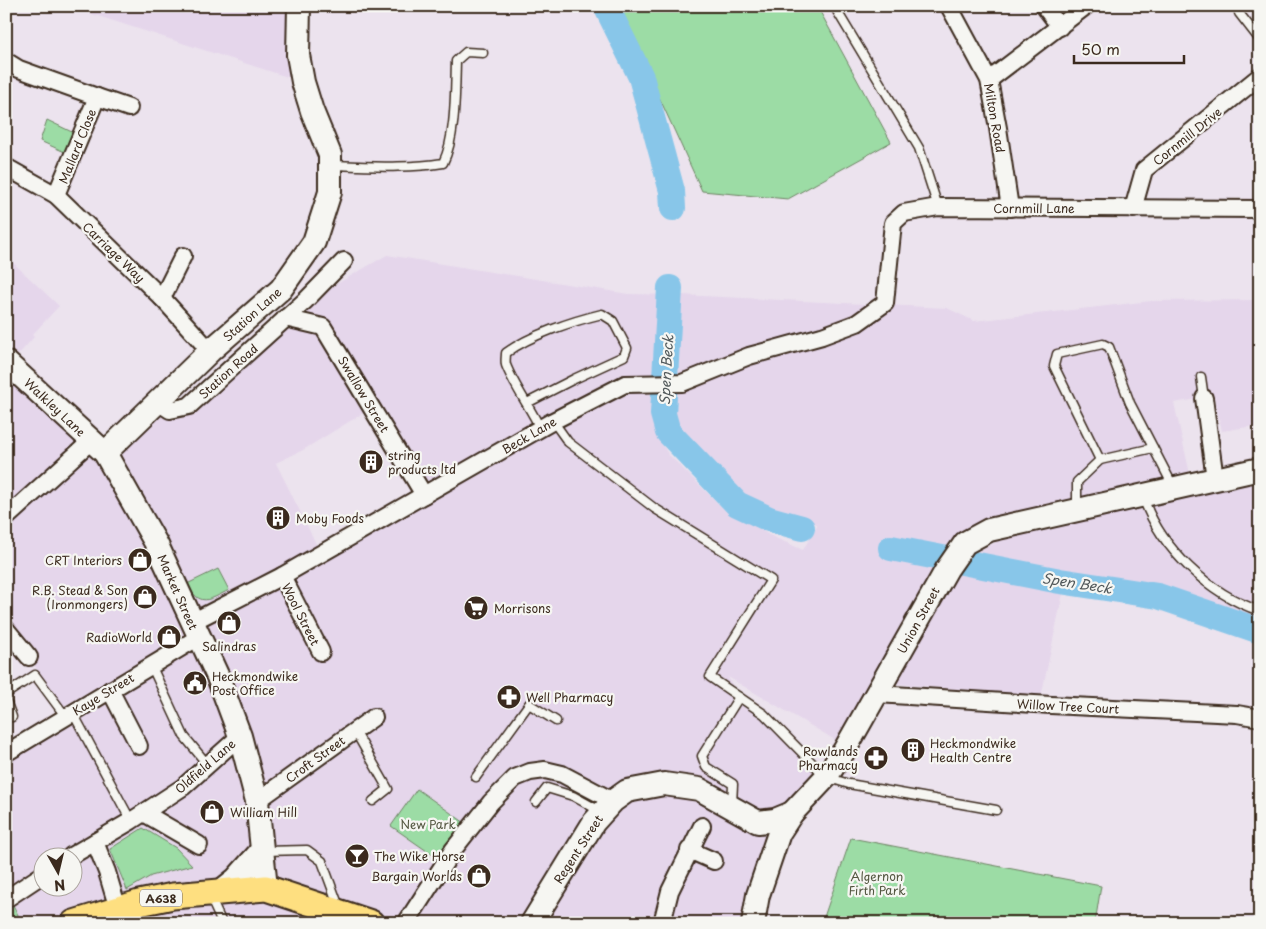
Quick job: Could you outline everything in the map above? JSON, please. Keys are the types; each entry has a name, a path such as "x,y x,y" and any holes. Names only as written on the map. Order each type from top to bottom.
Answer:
{"main road":[{"name":"A638","path":"74,923 118,909 173,896 266,888 371,923"}],"street":[{"name":"Station Lane","path":"158,402 210,351 282,289 314,242 330,192 330,155 303,82 298,55 299,6"},
{"name":"Milton Road","path":"950,6 989,80 1010,208"},
{"path":"1044,6 1060,27"},
{"path":"989,80 1086,6"},
{"name":"Mallard Close","path":"6,61 19,70 129,108"},
{"name":"Cornmill Drive","path":"1133,209 1144,170 1257,80"},
{"name":"Mallard Close","path":"56,195 97,97"},
{"name":"Carriage Way","path":"6,167 56,195 162,298 210,351"},
{"name":"Cornmill Lane","path":"885,303 892,223 904,213 938,207 1260,209"},
{"path":"162,298 183,256"},
{"name":"Station Road","path":"158,402 170,410 189,406 306,300 344,261"},
{"name":"Beck Lane","path":"196,629 282,576 547,425 625,384 682,383 748,356 822,336 857,323 885,303"},
{"name":"Swallow Street","path":"285,318 323,327 424,495"},
{"name":"Walkley Lane","path":"7,365 98,447"},
{"path":"1204,398 1215,479"},
{"path":"6,518 158,402"},
{"name":"Market Street","path":"98,447 157,545 218,677 240,736 257,801 266,888"},
{"name":"Union Street","path":"753,923 758,895 779,833 792,814 826,777 844,751 947,569 965,543 989,530 1260,469"},
{"name":"Wool Street","path":"282,576 321,652"},
{"path":"6,629 29,657"},
{"name":"Kaye Street","path":"7,752 151,665 196,629"},
{"path":"110,690 139,746"},
{"name":"Willow Tree Court","path":"876,694 1237,714 1260,718"},
{"name":"Croft Street","path":"257,801 374,717"},
{"name":"Oldfield Lane","path":"82,850 138,817 183,787 240,736"},
{"path":"406,923 453,850 491,802 515,778 530,772 544,770 562,774 607,807"},
{"name":"Regent Street","path":"532,923 594,822 607,807 627,791 664,784 699,789 758,822 775,820 792,814"},
{"name":"Regent Street","path":"740,812 762,838 769,862"},
{"path":"138,817 198,845"},
{"path":"662,923 670,891 702,826"},
{"path":"95,842 107,872 118,909"},
{"path":"690,850 714,861"},
{"path":"215,892 236,879 261,851"},
{"path":"6,899 32,882"}],"lane":[{"path":"834,6 919,148 938,207"},
{"path":"1239,13 1260,40"},
{"path":"330,165 414,166 443,163 448,152 454,108 456,61 466,52 483,53"},
{"path":"527,403 624,356 627,348 613,320 602,314 585,318 518,344 506,353 506,363 527,403 547,425 654,508 770,580 710,677 764,714 826,777 849,784 996,810"},
{"path":"1100,460 1054,366 1057,354 1103,344 1109,347 1130,403 1174,488"},
{"path":"1200,377 1204,398"},
{"path":"1077,510 1077,482 1100,460 1153,448"},
{"path":"1142,495 1149,515 1170,545 1187,564 1208,584 1224,595 1260,611"},
{"path":"151,665 184,736 207,764"},
{"path":"6,694 34,675 69,714 138,817"},
{"path":"739,697 702,756 706,768 733,784 740,812"},
{"path":"6,701 12,717"},
{"path":"476,777 529,704 556,721"},
{"path":"354,731 388,789 373,800"},
{"path":"536,802 547,788 607,807"},
{"path":"261,851 307,850 322,861 341,913"},
{"path":"215,892 222,923"}],"shaded area":[{"path":"67,6 299,6 303,82"},
{"path":"387,255 628,294 947,308 974,321 1151,301 1260,300 1260,425 1222,431 1214,396 1174,403 1190,474 990,518 957,534 953,542 974,553 1003,539 1260,481 1260,621 1214,605 1107,579 1049,569 1067,574 1041,697 899,684 875,675 837,741 728,677 739,697 764,714 826,777 792,813 753,923 6,923 6,757 149,667 143,660 62,707 29,657 6,629 6,256 59,306 32,335 34,337 10,364 105,453 158,402 189,406 321,293","holes":["677,383 675,433 759,511 818,524 803,550 769,535 749,522 726,511 668,454 657,436 654,395 626,385","368,410 424,495 321,554 276,463 303,450","550,422 429,491 517,431"]}],"green space":[{"path":"620,6 817,6 891,142 788,199 702,191 622,16"},
{"path":"47,120 74,133 67,153 40,141"},
{"path":"218,569 229,590 205,600 196,596 187,584"},
{"name":"New Park","path":"417,789 465,823 437,858 391,826"},
{"path":"143,828 176,848 192,865 151,876 127,890 110,849"},
{"name":"Algernon Firth Park","path":"851,838 1101,886 1095,923 822,923"},
{"path":"13,905 22,923 6,923 6,909"}],"waterway":[{"name":"Spen Beck","path":"606,6 641,77 672,191 673,208"},
{"name":"Spen Beck","path":"670,288 663,414 668,432 737,504 769,519 802,528"},
{"name":"Spen Beck","path":"891,548 1060,581 1158,596 1260,631"}],"place":[{"name":"string products ltd","path":"371,462"},
{"name":"Moby Foods","path":"278,518"},
{"name":"CRT Interiors","path":"140,560"},
{"name":"R.B. Stead & Son (Ironmongers)","path":"145,597"},
{"name":"Morrisons","path":"476,608"},
{"name":"Salindras","path":"229,623"},
{"name":"RadioWorld","path":"169,637"},
{"name":"Heckmondwike Post Office","path":"195,683"},
{"name":"Well Pharmacy","path":"509,697"},
{"name":"Heckmondwike Health Centre","path":"913,750"},
{"name":"Rowlands Pharmacy","path":"876,758"},
{"name":"William Hill","path":"212,812"},
{"name":"The Wike Horse","path":"357,856"},
{"name":"Bargain Worlds","path":"479,876"}]}
